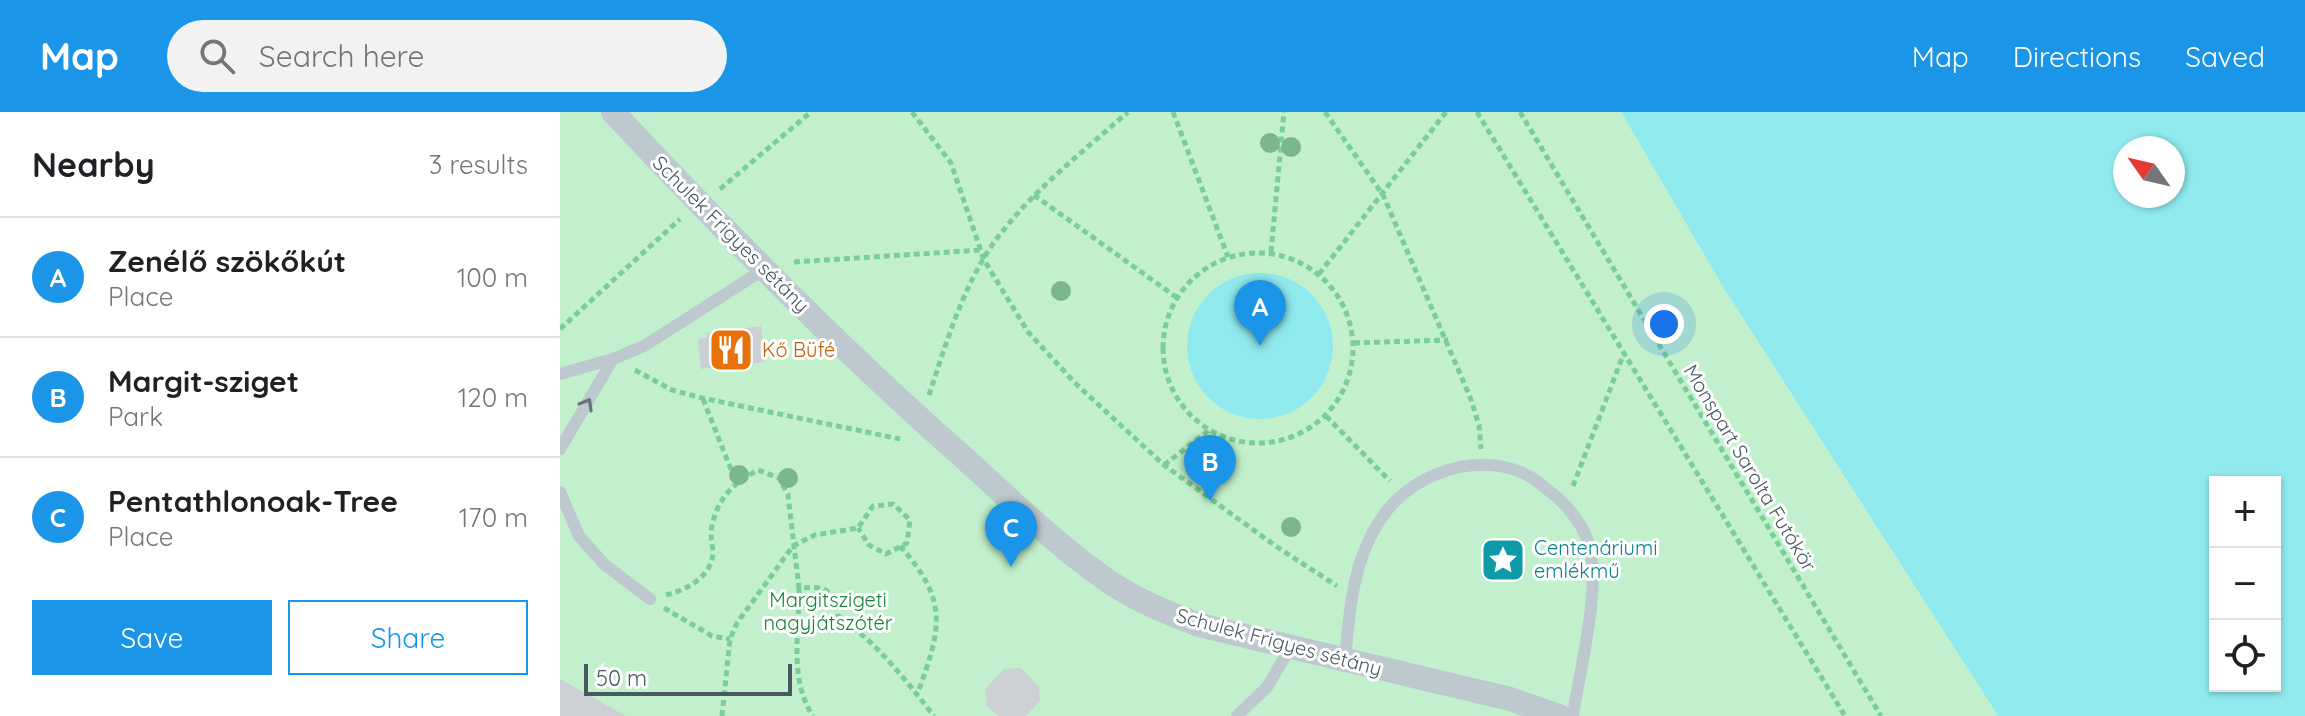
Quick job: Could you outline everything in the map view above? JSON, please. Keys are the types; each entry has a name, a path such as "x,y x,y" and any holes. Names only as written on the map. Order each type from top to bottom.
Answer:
{"street":[{"name":"Schulek Frigyes sétány","path":"613,112 763,270 921,420 1064,546 1112,583 1156,608 1199,625 1510,699 1559,716"}],"lane":[{"path":"560,374 613,359 653,340 763,270"},
{"path":"560,449 613,359"},
{"path":"1345,661 1351,595 1375,530 1402,493 1439,472 1482,464 1508,468 1532,478 1568,506 1589,546 1594,591 1573,716"},
{"path":"560,492 579,536 604,564 650,599"},
{"path":"1237,716 1267,687 1290,648"}],"path":[{"path":"912,112 951,163 984,260 1028,332 1076,384 1164,465 1277,547 1351,595"},
{"path":"921,420 961,304 1004,228 1034,195 1128,112"},
{"path":"1173,112 1228,257"},
{"path":"1271,252 1284,112"},
{"path":"1325,112 1383,195 1448,340 1479,425 1481,448"},
{"path":"1319,274 1446,112"},
{"path":"1477,112 1845,716"},
{"name":"Monspart Sarolta Futókör","path":"1520,112 1881,716"},
{"path":"1034,195 1176,297"},
{"path":"763,270 791,262 981,250"},
{"path":"1249,252 1271,252 1297,260 1319,274 1344,305 1354,343 1352,370 1342,394 1326,416 1300,434 1270,443 1238,442 1209,430 1186,411 1170,385 1166,370 1163,356 1165,325 1176,297 1199,273 1228,257 1249,252"},
{"path":"1354,343 1448,340"},
{"path":"1571,491 1624,352"},
{"path":"613,359 672,390 900,439"},
{"path":"702,398 736,482"},
{"path":"1326,416 1402,493"},
{"path":"1164,465 1209,430"},
{"path":"650,599 693,585 707,571 712,562 713,522 736,482 758,470 779,478 788,495 799,588 800,625 796,665 804,702 813,716"},
{"path":"722,716 730,639 737,623 793,546 815,535 858,528 873,506 893,504 910,520 907,543 886,554 869,545 858,528"},
{"path":"900,546 919,566 935,602 936,630 917,695"},
{"path":"799,588 821,587 830,592 838,616 890,659 934,716"},
{"path":"650,599 712,636 730,639"}],"green space":[{"name":"Margitszigeti nagyjátszótér","path":"560,112 1621,112 1723,287 1998,716 560,716"}],"water":[{"path":"1621,112 2305,112 2305,716 1998,716 1723,287"},
{"path":"1260,273 1288,278 1312,294 1328,318 1333,346 1328,374 1312,398 1288,414 1260,419 1232,414 1208,398 1192,374 1187,346 1192,318 1208,294 1232,278"}],"building":[{"name":"Kő Büfé","path":"761,326 765,362 701,369 698,339 707,338 706,333"},
{"path":"1021,668 1039,687 1040,701 1026,716 998,716 987,706 985,689 1004,669"},
{"path":"560,679 626,716 560,716"}],"place":[{"name":"Zenélő szökőkút","path":"1260,346"},
{"name":"Kő Büfé","path":"731,350"},
{"name":"Margit-sziget","path":"1210,501"},
{"name":"Centenáriumi emlékmű","path":"1503,560"},
{"name":"Pentathlonoak-Tree","path":"1011,567"}]}
